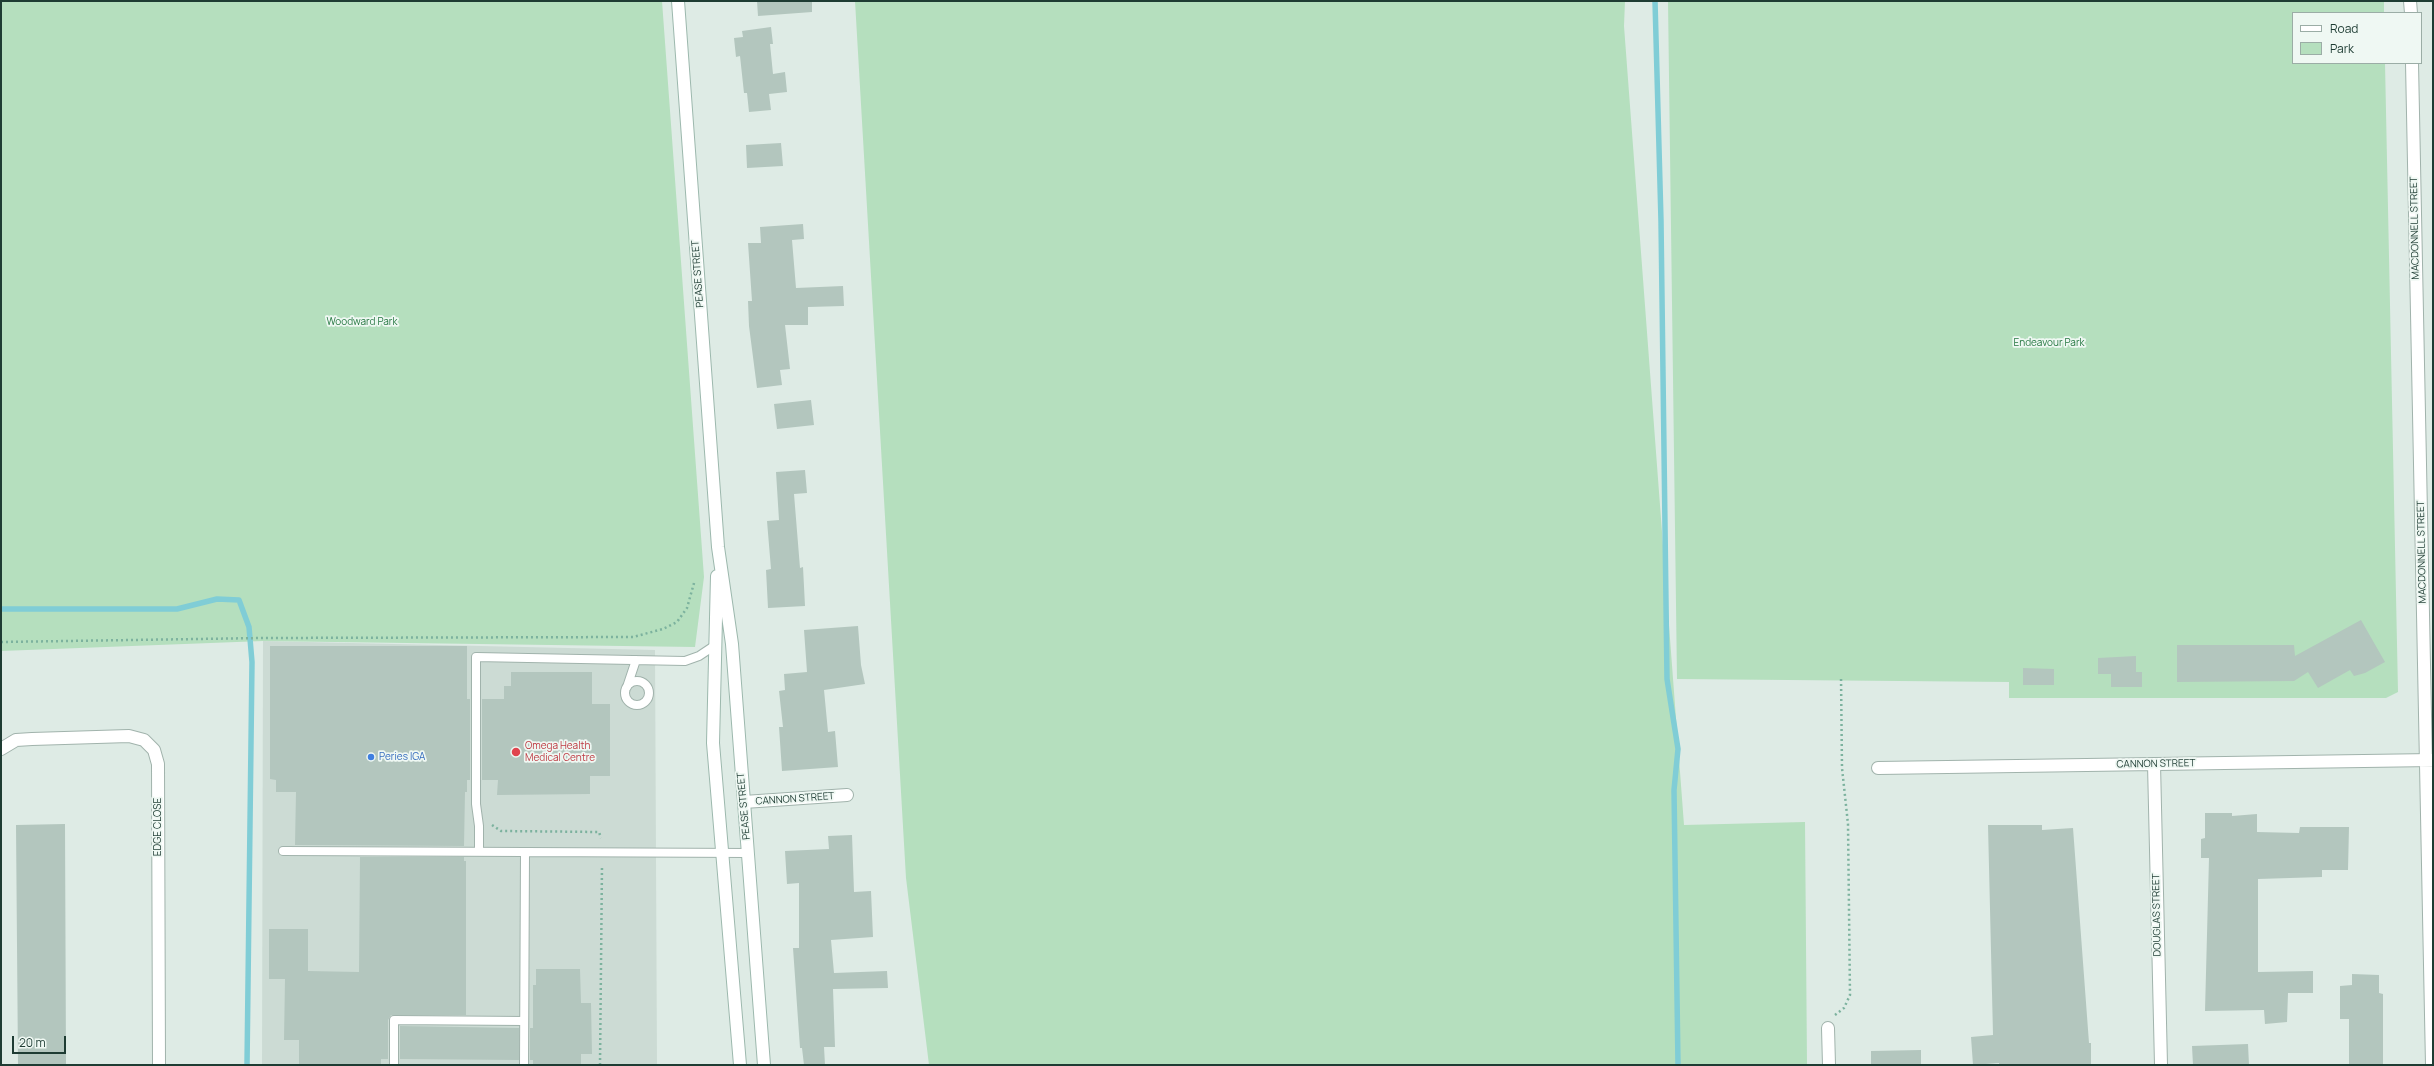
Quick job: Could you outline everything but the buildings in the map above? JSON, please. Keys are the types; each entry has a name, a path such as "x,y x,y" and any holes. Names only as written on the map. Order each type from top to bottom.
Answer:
{"street":[{"name":"PEASE STREET","path":"678,1 718,547 732,644 764,1065"},
{"path":"2410,1 2411,12"},
{"name":"MACDONNELL STREET","path":"2412,64 2430,760 2432,1065"},
{"name":"PEASE STREET","path":"718,547 714,646 713,743 740,1065"},
{"name":"EDGE CLOSE","path":"1,749 16,740 129,736 144,740 154,750 158,764 159,1065"},
{"name":"CANNON STREET","path":"1878,768 2430,760"},
{"name":"DOUGLAS STREET","path":"2154,764 2160,1065"},
{"name":"CANNON STREET","path":"744,802 847,795"},
{"path":"1828,1028 1829,1065"}],"lane":[{"path":"479,852 479,826 476,804 476,657 685,661 699,656 714,646"},
{"path":"627,687 636,660"},
{"path":"283,851 748,853"},
{"path":"524,1065 525,852"},
{"path":"394,1065 394,1020 524,1021"}],"path":[{"path":"1,642 262,638 633,637 663,629 677,622 687,608 694,584"},
{"path":"1828,1028 1834,1016 1844,1008 1850,994 1848,824 1842,768 1841,676"},
{"path":"491,821 496,829 501,831 599,832 602,838"},
{"path":"600,1065 602,864"}],"shaded area":[{"path":"263,641 655,650 657,1065 262,1065"}],"green space":[{"name":"Woodward Park","path":"1,1 662,1 704,577 695,647 263,641 1,651"},
{"path":"855,1 1625,1 1624,26 1684,825 1805,822 1807,1065 929,1065 906,878"},
{"name":"Endeavour Park","path":"1668,1 2384,1 2384,12 2292,12 2292,64 2385,64 2398,692 2386,698 2009,698 2009,682 1677,679"}],"waterway":[{"path":"1655,1 1661,221 1667,679 1678,749 1674,790 1678,1065"},
{"path":"1,609 177,609 217,599 239,600 249,627 252,662 247,1065"}],"place":[{"name":"Omega Health Medical Centre","path":"516,752"},
{"name":"Peries IGA","path":"371,757"}]}
